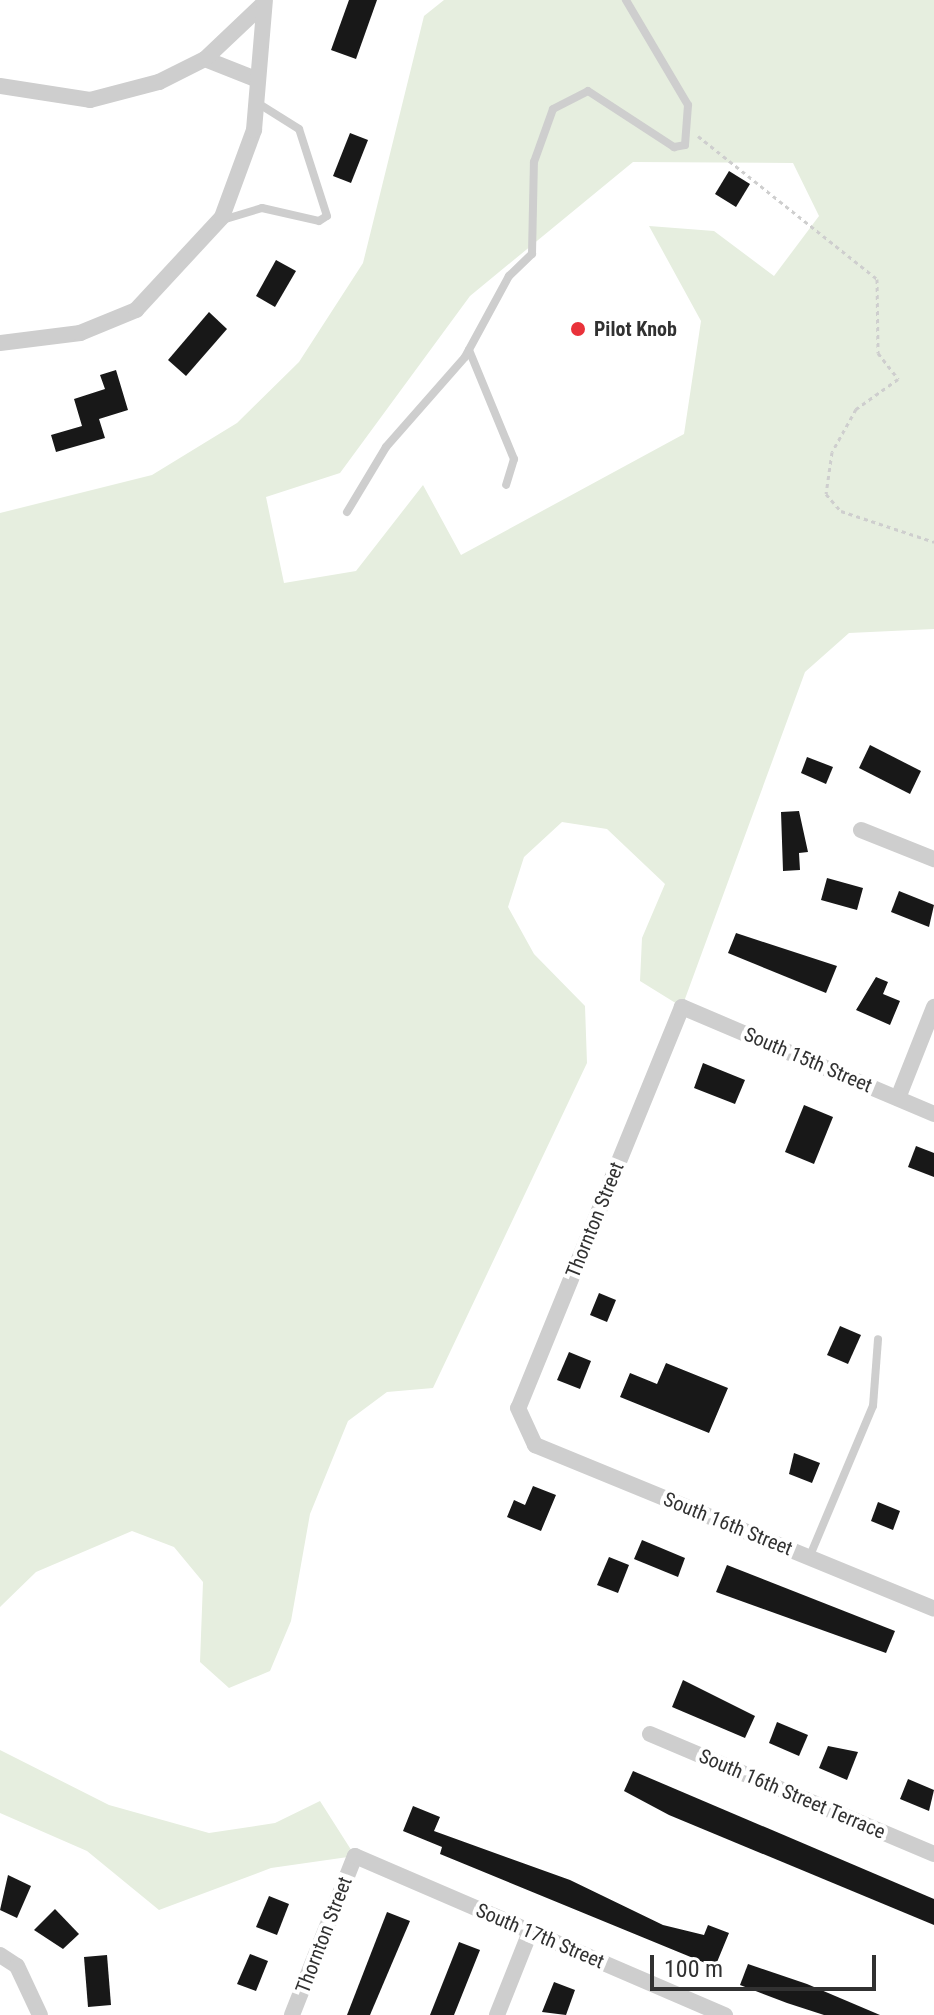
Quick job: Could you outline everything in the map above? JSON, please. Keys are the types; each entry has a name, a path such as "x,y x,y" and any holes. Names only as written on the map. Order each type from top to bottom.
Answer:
{"street":[{"path":"0,86 90,100 159,82 205,59 265,2"},
{"path":"0,343 80,333 136,310 218,222 244,168 256,102 265,2"},
{"path":"205,59 258,80"},
{"path":"861,830 934,859"},
{"name":"South 15th Street","path":"682,1007 934,1114"},
{"name":"Thornton Street","path":"525,1435 518,1408 682,1007"},
{"path":"898,1098 934,1007"},
{"name":"South 16th Street","path":"525,1435 934,1609"},
{"name":"South 16th Street Terrace","path":"650,1734 934,1854"},
{"name":"Thornton Street","path":"292,2015 355,1856"},
{"name":"South 17th Street","path":"355,1856 530,1932 689,2008 725,2015"},
{"path":"497,2015 530,1932"},
{"path":"0,1955 17,1966 40,2015"}],"lane":[{"path":"347,512 386,447 469,350 509,276 532,254 534,162 553,109 588,91 674,147 685,145 690,129 675,78 626,0"},
{"path":"218,222 262,208 319,221 327,216 299,129 256,102"},
{"path":"469,350 514,459 506,485"},
{"path":"809,1558 873,1406 878,1339"}],"path":[{"path":"690,129 877,279 878,353 898,379 856,409 832,452 826,494 841,511 934,542"}],"green space":[{"path":"444,0 934,0 934,629 849,633 805,672 682,1007 640,981 642,938 665,884 607,829 562,822 524,857 508,907 534,954 585,1006 587,1063 433,1388 387,1392 348,1421 310,1514 291,1621 270,1671 229,1688 200,1662 203,1582 174,1547 132,1531 36,1572 0,1607 0,513 152,475 237,423 299,362 363,263 424,16","holes":["633,162 793,163 819,216 774,276 714,231 649,226 701,321 684,434 461,555 423,485 356,571 284,583 266,497 340,473 470,296"]},
{"path":"0,1750 109,1805 209,1833 275,1823 320,1801 355,1856 271,1868 159,1910 87,1851 0,1813"}],"building":[{"path":"349,0 377,0 356,59 331,50"},
{"path":"350,133 368,140 351,183 333,176"},
{"path":"729,171 750,184 736,207 715,194"},
{"path":"276,260 296,271 275,307 256,296"},
{"path":"209,312 227,329 186,376 168,360"},
{"path":"116,370 128,410 99,419 105,438 56,452 51,435 82,426 74,399 105,389 100,375"},
{"path":"870,745 921,771 910,794 859,768"},
{"path":"807,757 833,767 826,784 801,773"},
{"path":"799,811 808,852 799,853 800,870 783,871 781,812"},
{"path":"827,878 863,888 857,910 821,900"},
{"path":"899,891 934,905 929,927 891,912"},
{"path":"736,933 837,966 826,993 728,953"},
{"path":"876,977 888,982 883,994 900,1001 890,1025 856,1010"},
{"path":"703,1063 745,1080 735,1104 694,1088"},
{"path":"804,1105 833,1117 814,1164 785,1152"},
{"path":"916,1146 934,1153 934,1177 908,1167"},
{"path":"599,1293 616,1300 607,1322 590,1315"},
{"path":"840,1326 861,1335 848,1364 827,1355"},
{"path":"569,1352 591,1361 580,1389 557,1380"},
{"path":"666,1363 728,1388 709,1433 620,1397 630,1373 657,1384"},
{"path":"794,1453 820,1463 812,1483 789,1474"},
{"path":"533,1486 556,1495 541,1531 507,1517 514,1500 525,1505"},
{"path":"878,1502 900,1511 893,1530 871,1521"},
{"path":"642,1540 685,1558 678,1577 634,1559"},
{"path":"609,1557 629,1565 618,1593 597,1585"},
{"path":"727,1565 895,1631 886,1653 716,1592"},
{"path":"683,1680 755,1716 745,1738 672,1707"},
{"path":"777,1722 808,1735 799,1756 769,1743"},
{"path":"828,1746 858,1752 847,1780 819,1768"},
{"path":"633,1771 934,1899 934,1925 669,1815 624,1791"},
{"path":"908,1779 934,1790 929,1811 900,1799"},
{"path":"413,1806 440,1817 434,1831 570,1880 663,1925 704,1935 708,1925 729,1933 715,1967 440,1854 442,1847 403,1831"},
{"path":"8,1875 31,1886 17,1918 0,1910"},
{"path":"269,1896 289,1904 277,1935 256,1927"},
{"path":"55,1909 79,1934 63,1949 34,1930"},
{"path":"387,1912 410,1921 370,2015 347,2015"},
{"path":"459,1942 480,1950 454,2015 430,2015"},
{"path":"250,1954 268,1961 256,1991 237,1984"},
{"path":"107,1955 111,2005 88,2007 84,1957"},
{"path":"748,1964 807,1984 880,2015 824,2015 740,1985"},
{"path":"554,1982 575,1990 566,2015 542,2012"}],"place":[{"name":"Pilot Knob","path":"578,329"}]}
